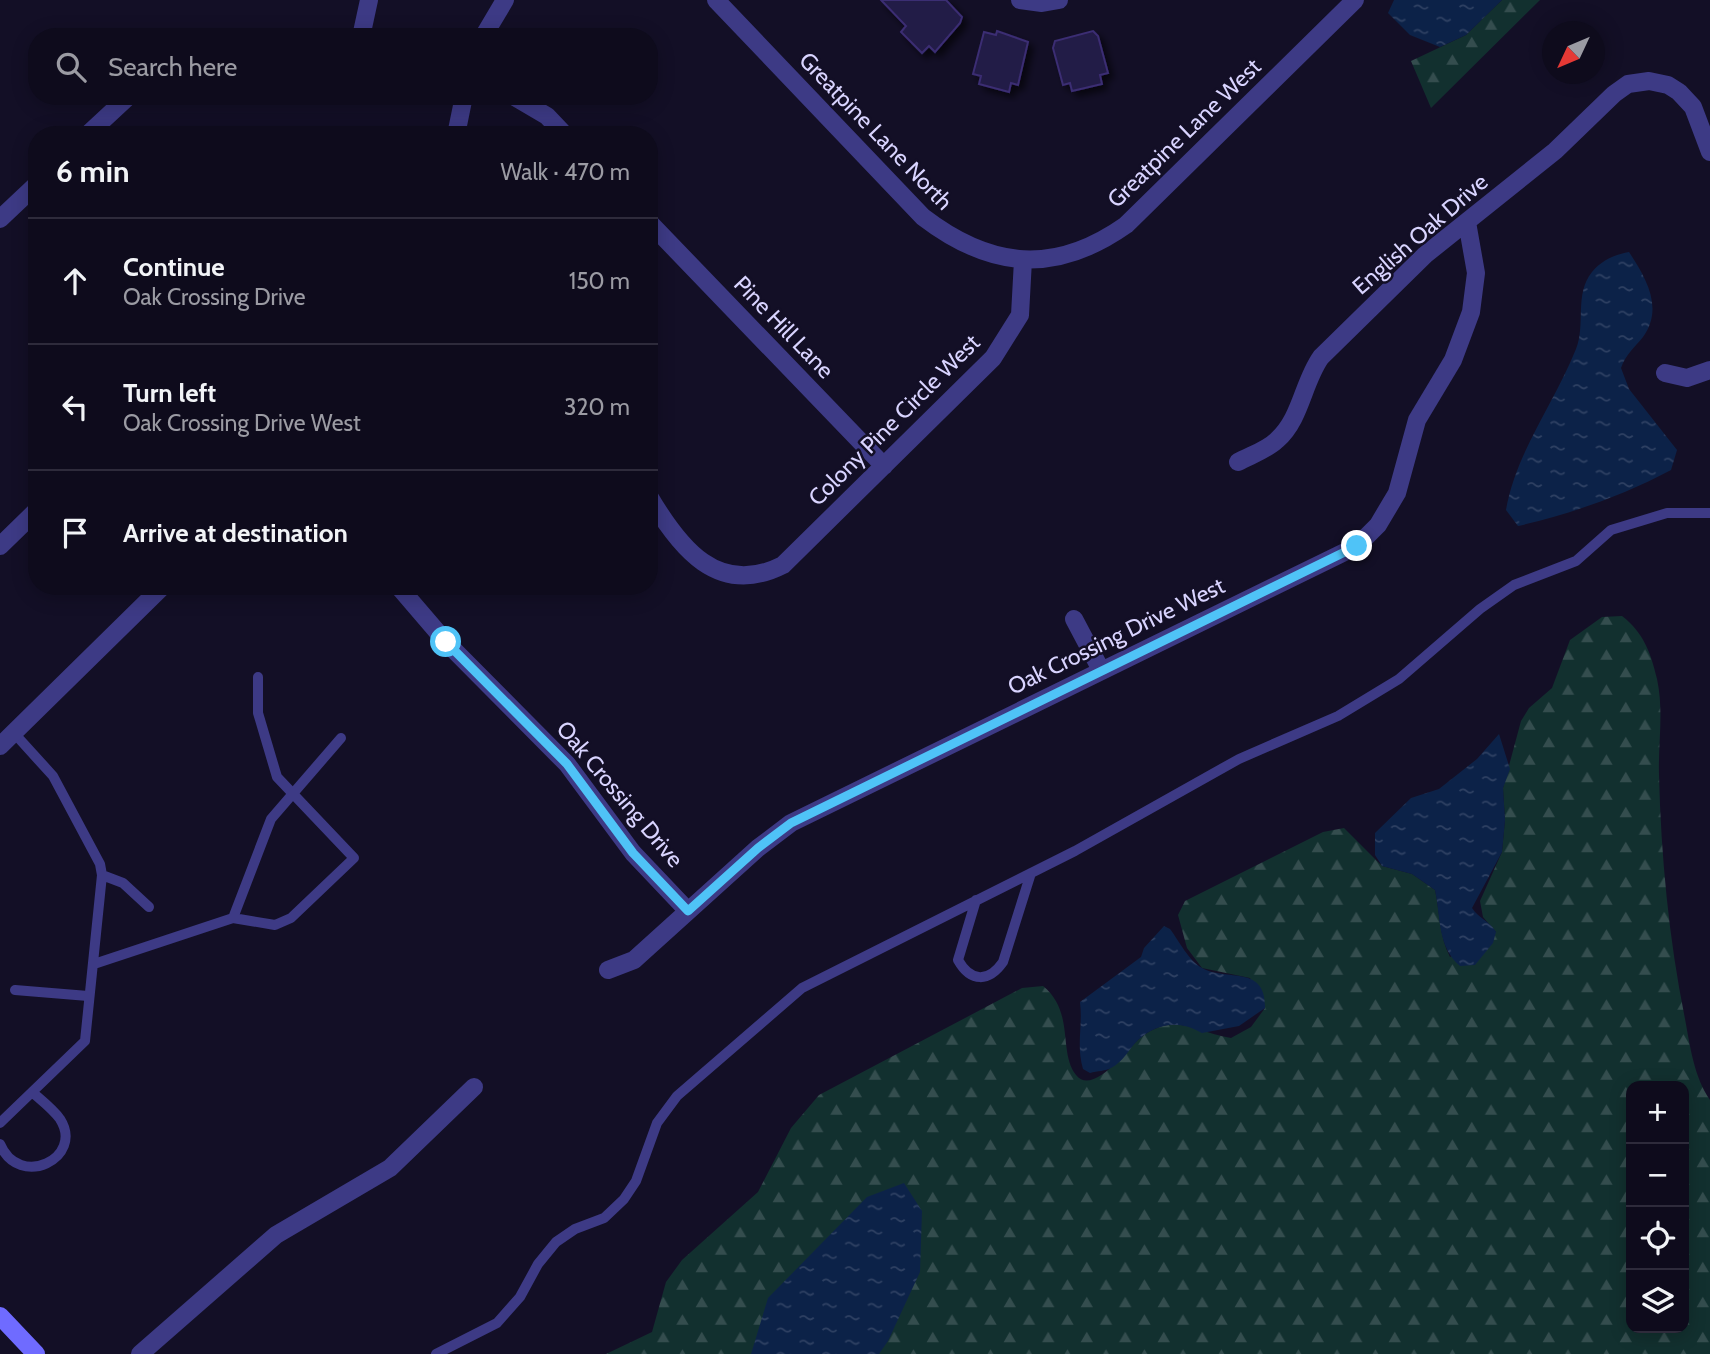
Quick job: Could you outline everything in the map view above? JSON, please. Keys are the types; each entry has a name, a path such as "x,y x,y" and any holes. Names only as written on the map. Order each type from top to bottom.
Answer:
{"street":[{"path":"363,28 369,0"},
{"path":"488,28 505,0"},
{"name":"Greatpine Lane North","path":"716,0 923,217 952,240 988,254 1023,260"},
{"path":"1020,0 1042,3 1059,0"},
{"name":"Greatpine Lane West","path":"1023,260 1069,255 1100,243 1126,225 1355,0"},
{"name":"English Oak Drive","path":"1238,462 1276,442 1291,426 1310,372 1321,357 1425,255 1555,151 1628,84 1649,80 1668,85 1693,107 1710,152"},
{"path":"97,126 119,105"},
{"path":"458,126 462,105"},
{"path":"528,105 547,116 556,126"},
{"path":"0,219 28,193"},
{"name":"Oak Crossing Drive West","path":"608,970 635,960 758,848 791,823 1357,546 1378,525 1397,494 1417,420 1452,360 1471,312 1476,273 1467,222"},
{"name":"Pine Hill Lane","path":"658,231 884,466"},
{"name":"Colony Pine Circle West","path":"658,510 684,549 722,572 766,573 783,565 993,358 1020,315 1023,260"},
{"path":"1665,373 1687,378 1710,370"},
{"path":"0,546 28,519"},
{"path":"0,746 154,595"},
{"name":"Oak Crossing Drive","path":"406,595 460,657 514,707 567,764 633,853 688,911"},
{"path":"1074,619 1101,670"},
{"path":"140,1354 276,1235 390,1168 474,1087"},
{"path":"0,1317 36,1354"}],"lane":[{"path":"436,1354 497,1323 520,1297 538,1264 556,1242 575,1229 604,1218 624,1199 636,1181 657,1123 677,1096 802,989 1031,873 1239,759 1338,716 1399,679 1480,609 1514,584 1576,561 1611,530 1667,513 1710,513"},
{"path":"94,964 233,918 275,925 291,918 354,858 278,776 268,754 258,713 258,677"},
{"path":"0,1123 85,1041 102,875 100,864 53,776 14,733"},
{"path":"233,918 271,819 341,738"},
{"path":"976,900 958,960 964,970 973,977 983,978 994,974 1003,962 1031,873"},
{"path":"102,875 123,883 149,907"},
{"path":"15,990 88,996"},
{"path":"0,1144 11,1160 32,1167 44,1166 62,1151 65,1137 60,1120 32,1092"}],"green space":[{"path":"1502,0 1540,0 1431,108 1411,61 1466,35"},
{"path":"1622,616 1641,636 1655,669 1660,715 1660,806 1670,928 1691,1050 1696,1071 1710,1100 1710,1354 606,1354 652,1332 666,1282 682,1260 758,1192 791,1128 819,1095 1022,988 1043,986 1053,996 1063,1020 1071,1066 1083,1080 1092,1080 1101,1075 1140,1038 1164,1026 1185,1026 1231,1038 1251,1027 1265,1008 1250,978 1202,968 1187,948 1178,915 1185,901 1323,832 1344,828 1382,866 1412,874 1435,890 1442,933 1450,957 1496,932 1483,917 1480,901 1502,852 1505,820 1503,788 1521,721 1529,708 1552,688 1570,640 1602,617"}],"water":[{"path":"1394,0 1502,0 1466,35 1440,47 1410,35 1388,13"},
{"path":"1629,252 1650,293 1652,315 1643,337 1621,368 1629,389 1677,450 1671,470 1597,503 1518,526 1506,510 1511,489 1527,448 1576,349 1583,290 1592,272 1604,261"},
{"path":"1499,734 1510,769 1503,788 1505,820 1502,852 1472,908 1496,932 1493,943 1475,965 1460,966 1447,950 1444,941 1435,890 1412,874 1382,866 1375,855 1375,833 1411,798 1439,789 1477,759"},
{"path":"1164,926 1170,929 1197,965 1212,972 1243,977 1259,985 1264,994 1265,1008 1239,1026 1202,1033 1186,1026 1161,1026 1138,1040 1115,1065 1107,1070 1090,1073 1083,1069 1081,1060 1080,1002 1141,957 1144,948"},
{"path":"904,1183 922,1211 920,1272 888,1341 879,1354 751,1354 768,1298 867,1197"}],"building":[{"path":"881,0 946,0 962,17 935,52 929,46 922,53 901,32 906,26"},
{"path":"997,31 1028,42 1018,85 1011,83 1009,92 979,84 981,76 973,74 984,32 996,35"},
{"path":"1093,31 1098,36 1108,73 1100,75 1102,84 1072,91 1070,83 1063,85 1053,48 1055,41"}],"route":[{"path":"446,642 514,707 567,764 633,853 688,911 758,848 791,823 1357,546"}]}
